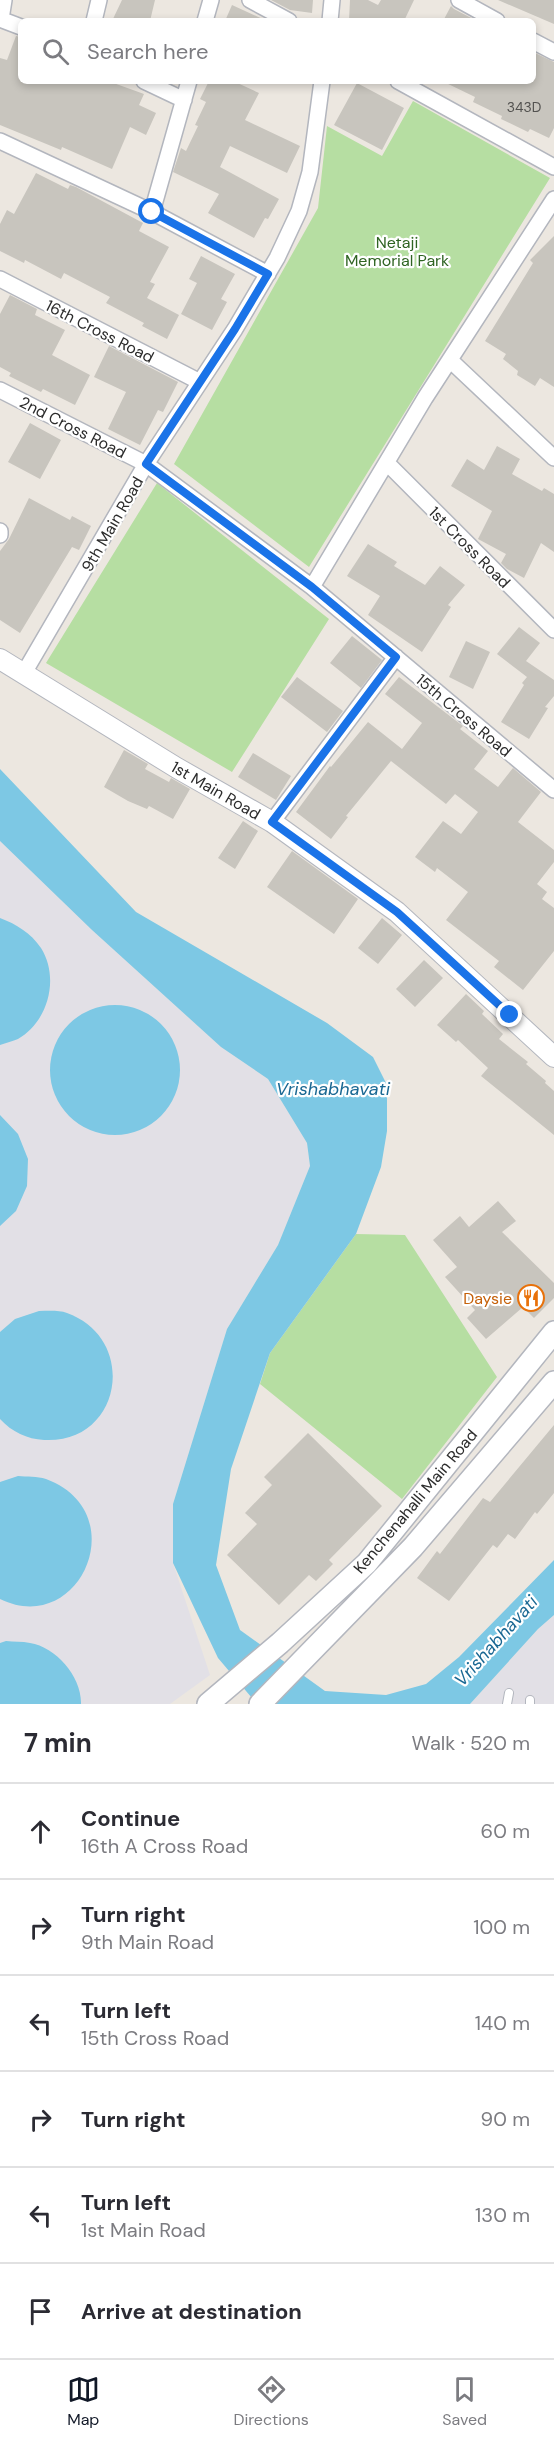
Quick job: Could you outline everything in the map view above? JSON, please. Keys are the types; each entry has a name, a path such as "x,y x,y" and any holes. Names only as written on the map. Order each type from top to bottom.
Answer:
{"main road":[{"name":"Kenchenahalli Main Road","path":"215,1698 280,1643 367,1563 554,1332"},
{"name":"Kenchenahalli Main Road","path":"260,1704 413,1547 554,1382"}],"street":[{"path":"4,0 0,19 18,26"},
{"path":"95,18 99,0"},
{"path":"206,18 211,0"},
{"path":"250,0 283,18"},
{"path":"330,18 332,0"},
{"path":"459,0 492,18"},
{"path":"536,42 554,52"},
{"path":"150,84 184,100"},
{"path":"152,212 188,84"},
{"name":"9th Main Road","path":"24,673 146,464 268,274 299,211 310,172 322,84"},
{"path":"403,84 554,167"},
{"path":"0,141 152,212 268,274"},
{"path":"312,587 450,360 554,199"},
{"name":"16th Cross Road","path":"0,279 200,382"},
{"path":"450,360 554,458"},
{"name":"2nd Cross Road","path":"0,390 146,464"},
{"name":"1st Cross Road","path":"387,463 554,630"},
{"name":"15th Cross Road","path":"146,464 312,587 554,790"},
{"path":"272,822 396,657"},
{"name":"1st Main Road","path":"0,659 177,768 272,822 397,912 554,1057"}],"lane":[{"path":"507,1704 509,1693"}],"shaded area":[{"path":"0,841 92,930 221,1047 268,1079 307,1143 310,1166 278,1245 227,1329 173,1504 173,1563 210,1675 170,1704 0,1704"},
{"path":"554,1615 554,1704 470,1704 538,1629"}],"green space":[{"name":"Netaji Memorial Park","path":"413,101 550,178 309,567 174,464 318,208 327,126 382,156"},
{"path":"157,483 329,619 232,772 46,663"},
{"path":"356,1234 405,1235 497,1377 402,1499 260,1384 270,1353"}],"water":[{"name":"Vrishabhavati","path":"0,769 136,912 327,1023 373,1057 387,1085 387,1131 381,1167 356,1234 270,1353 231,1469 216,1565 240,1630 325,1691 386,1695 426,1684 459,1657 554,1560 554,1615 538,1629 470,1704 257,1704 218,1658 173,1563 173,1504 227,1329 278,1245 310,1166 307,1143 268,1079 221,1047 92,930 0,841"},
{"path":"0,918 23,930 41,948 50,972 50,985 48,998 37,1022 18,1039 0,1045"},
{"path":"115,1005 140,1010 161,1024 175,1045 180,1070 175,1095 161,1116 140,1130 115,1135 90,1130 69,1116 55,1095 50,1070 55,1045 69,1024 90,1010"},
{"path":"0,1115 18,1134 28,1159 27,1186 16,1211 0,1226"},
{"path":"39,1311 64,1312 90,1326 105,1344 112,1366 112,1388 105,1408 91,1426 70,1437 44,1440 32,1438 20,1434 0,1419 0,1332 15,1319"},
{"path":"18,1476 46,1479 73,1495 88,1517 92,1542 86,1566 73,1587 53,1601 29,1606 0,1599 0,1482"},
{"path":"27,1642 40,1646 58,1657 66,1665 77,1684 81,1704 0,1704 0,1643"}],"building":[{"path":"122,0 155,0 151,18 113,18"},
{"path":"271,0 313,0 312,13 290,10"},
{"path":"350,0 368,0 378,5 381,0 414,0 405,18 349,18"},
{"path":"498,0 554,0 554,24"},
{"path":"232,5 260,18 226,18"},
{"path":"451,6 471,18 445,18"},
{"path":"16,36 18,36 18,84 116,84 144,94 139,105 156,113 146,135 130,127 112,169 62,147 61,150 0,125 0,58 7,60"},
{"path":"536,53 554,62 554,128 549,138 530,129 528,132 501,119 502,116 473,102 475,97 448,84 536,84"},
{"path":"208,84 240,84 259,93 245,120 300,146 287,173 230,146 220,167 279,199 254,238 208,213 219,194 173,172 181,148 186,151 198,126 195,125 206,102 200,99"},
{"path":"356,84 404,108 382,150 334,125"},
{"path":"36,173 68,189 70,185 76,187 143,223 139,231 169,247 150,282 155,284 147,298 179,315 167,339 142,326 144,323 106,303 110,297 64,273 61,279 25,260 24,263 0,251 0,224 7,210 14,214"},
{"path":"554,236 554,387 540,378 535,386 517,375 518,371 503,359 506,354 485,341 533,263 530,260"},
{"path":"201,256 235,274 221,299 227,302 212,330 181,314 197,283 189,279"},
{"path":"10,295 37,309 35,315 65,330 52,355 90,375 75,405 9,376 11,373 0,367 0,314"},
{"path":"109,346 178,382 163,412 158,410 140,445 108,429 126,392 94,377"},
{"path":"30,423 61,440 40,479 8,462"},
{"path":"497,446 520,459 512,474 542,491 544,488 554,494 554,552 541,543 524,578 501,563 506,554 478,539 492,511 451,486 467,459 484,470"},
{"path":"29,498 70,520 72,516 91,526 79,550 72,547 20,633 0,620 0,551 9,539"},
{"path":"368,544 397,562 394,566 425,585 440,566 465,585 448,605 451,607 422,652 368,615 380,596 347,576"},
{"path":"519,627 540,643 526,661 554,680 554,696 545,707 548,708 529,739 501,722 527,677 497,654"},
{"path":"352,636 382,660 361,688 330,663"},
{"path":"466,641 490,652 473,689 449,677"},
{"path":"297,677 343,711 327,732 281,697"},
{"path":"399,677 463,726 460,729 488,751 474,769 498,787 513,768 541,792 518,822 554,850 554,862 537,884 547,892 542,899 554,908 554,951 523,990 494,967 499,961 446,920 468,892 437,868 435,872 415,857 443,821 461,834 478,812 455,794 446,804 391,761 346,816 348,817 331,839 296,812 330,766 368,722 402,749 422,723 385,694"},
{"path":"124,750 148,764 145,769 169,782 171,778 190,789 173,819 149,806 147,809 128,801 104,787"},
{"path":"253,753 291,776 276,800 238,777"},
{"path":"243,821 258,831 235,869 218,858"},
{"path":"292,851 358,899 334,934 267,887"},
{"path":"382,918 402,935 378,964 358,948"},
{"path":"424,960 443,978 415,1007 396,989"},
{"path":"466,994 484,1011 482,1014 503,1034 499,1039 528,1062 526,1064 554,1091 554,1135 481,1076 488,1068 458,1040 456,1042 437,1025"},
{"path":"498,1201 516,1221 502,1232 554,1283 554,1298 534,1318 523,1307 486,1339 467,1318 475,1310 445,1277 457,1267 433,1240 460,1216 469,1227"},
{"path":"554,1425 554,1493 537,1514 535,1512 515,1539 508,1534 497,1548 493,1545 449,1601 417,1578 437,1551 440,1554 483,1498 490,1502"},
{"path":"308,1433 382,1506 329,1560 333,1564 316,1581 309,1575 279,1605 227,1555 257,1524 245,1513 272,1485 264,1477"}],"place":[{"name":"Daysie","path":"531,1298"}],"route":[{"path":"152,212 268,274 235,329 146,464 312,587 396,657 272,822 397,912 510,1015"}]}
